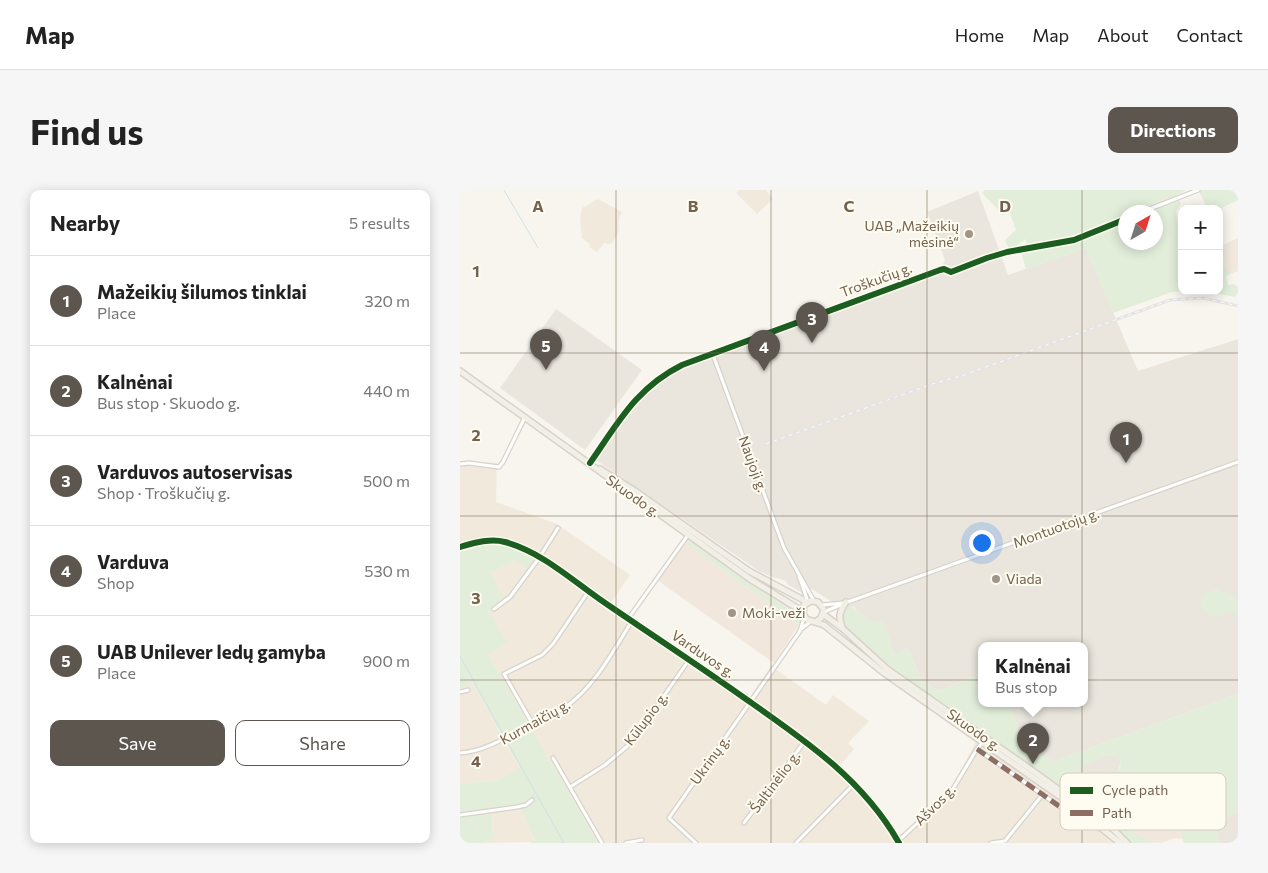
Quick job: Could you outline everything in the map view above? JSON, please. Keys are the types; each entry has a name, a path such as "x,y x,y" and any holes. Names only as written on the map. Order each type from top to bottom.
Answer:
{"main road":[{"name":"Skuodo g.","path":"460,371 749,572 810,602"},
{"name":"Skuodo g.","path":"590,463 602,474 759,585 802,611"},
{"path":"810,602 822,605 824,613 821,618 813,622 804,618 802,611 810,602"},
{"path":"842,628 839,612 846,602"},
{"name":"Skuodo g.","path":"824,613 887,668 1060,796"},
{"name":"Skuodo g.","path":"813,622 824,625 884,673 1060,792"},
{"name":"Skuodo g.","path":"1104,830 1120,843"},
{"name":"Skuodo g.","path":"1114,830 1126,843"}],"street":[{"path":"1160,205 1198,190"},
{"name":"Troškučių g.","path":"590,463 622,415 650,384 672,370 712,352 940,270 944,269 951,272 986,258 1008,252 1062,243 1118,222"},
{"name":"Naujoji g.","path":"712,352 784,548 798,573 810,602"},
{"path":"460,464 469,463 499,467 525,416"},
{"name":"Montuotojų g.","path":"824,613 846,602 1238,462"},
{"path":"494,609 510,597 539,558 558,528"},
{"name":"Kurmaičių g.","path":"460,754 487,748 563,708 576,698 598,672 630,620 688,535"},
{"name":"Varduvos g.","path":"460,547 476,542 497,541 511,544 539,558 806,741 872,802 898,842"},
{"path":"532,723 504,674 542,655 553,644 588,592"},
{"name":"Montuotojų g.","path":"822,605 846,602"},
{"path":"800,631 804,618"},
{"path":"800,631 813,622"},
{"name":"Ukrinų g.","path":"696,843 669,818 800,631"},
{"name":"Kūlupio g.","path":"570,787 605,765 631,743 689,660"},
{"path":"460,692 468,690"},
{"name":"Ašvos g.","path":"898,842 951,792 977,749 985,740"},
{"name":"Šaltinėlio g.","path":"744,823 806,741"},
{"path":"977,749 1060,806"},
{"path":"553,758 602,843"},
{"path":"796,843 854,784"},
{"path":"992,843 1005,841 1043,794"},
{"path":"460,816 517,807 526,805 532,800"},
{"path":"626,843 642,840"}],"shaded area":[{"path":"739,190 766,190 773,199 757,214 736,193"},
{"path":"978,191 1008,275 1086,248 1138,371 1238,339 1238,694 1054,761 1025,741 1010,707 1088,707 1088,642 978,642 978,675 939,691 921,680 909,650 906,649 894,655 883,620 873,623 856,611 854,606 843,609 812,589 804,594 787,584 786,581 759,571 593,458 632,403 672,370 940,270 945,260 927,212"},
{"path":"598,199 622,212 619,218 618,234 611,244 604,243 597,252 589,247 590,244 582,238 580,218 582,208"},
{"path":"1238,238 1238,271 1230,274 1227,269 1223,270 1223,245"},
{"path":"556,309 642,370 585,450 500,388"},
{"path":"460,462 497,463 496,502 557,524 630,575 610,604 749,698 771,666 826,705 833,695 869,721 848,743 854,749 839,767 878,806 896,834 902,834 949,792 977,739 1060,798 1060,830 1102,830 1117,843 598,843 488,654 489,572 515,560 534,559 521,551 499,545 478,546 460,552"},
{"path":"684,542 799,625 774,663 657,580"},
{"path":"472,682 520,769 500,780 460,784 460,689"},
{"path":"1108,755 1117,756 1121,759 1118,773 1078,773 1082,766"},
{"path":"523,808 535,842 481,843 493,839 492,813"},
{"path":"1238,812 1238,843 1221,843 1217,839 1218,830 1226,830 1226,815"},
{"path":"1132,830 1180,830 1183,839 1175,838 1161,843 1150,842"}],"green space":[{"path":"985,190 1186,190 1177,195 1181,204 1178,205 1176,211 1178,221 1178,291 1113,313 1086,248 1026,269 1021,252 1027,251 1026,239 1009,249 1005,240 1016,230 1010,213 1003,215 982,193"},
{"path":"1198,190 1238,190 1238,200 1223,207 1223,205 1206,205"},
{"path":"1227,268 1230,274 1226,276 1228,285 1234,284 1238,287 1235,297 1223,295 1223,269"},
{"path":"688,539 761,590 797,611 801,619 799,625 684,542"},
{"path":"488,544 512,549 534,559 527,568 515,560 490,572 504,599 488,611 507,642 488,654 598,843 529,843 535,841 522,808 492,813 493,839 481,843 460,843 460,784 500,780 520,768 472,682 460,689 460,552"},
{"path":"1218,589 1234,596 1237,602 1238,615 1230,611 1226,612 1223,616 1212,616 1202,609 1200,606 1202,596"},
{"path":"851,605 873,623 883,619 894,654 909,650 921,680 939,691 978,675 978,707 1010,707 1025,741 1054,761 1238,694 1238,812 1226,815 1226,773 1116,773 1116,769 1120,769 1121,759 1117,759 1117,756 1108,755 1080,768 1079,773 1060,773 1060,788 885,664 844,626 841,621 843,609"},
{"path":"1132,830 1150,842 1155,843 1131,843 1120,831"},
{"path":"1180,830 1218,830 1217,839 1221,843 1184,843"}],"waterway":[{"path":"504,190 538,248"},
{"path":"460,656 503,734"},
{"path":"507,742 564,843"}],"railway":[{"path":"766,444 1170,300 1204,298 1238,306"}],"marked path":[{"path":"977,749 1060,807"}],"cycle path":[{"path":"590,463 619,420 640,396 652,384 682,365 940,270 944,269 951,272 1007,252 1074,240 1118,222"},
{"path":"460,547 488,541 505,542 534,554 560,570 710,674 830,761 867,799 899,843"}],"place":[{"name":"UAB „Mažeikių mėsinė“","path":"969,234"},
{"name":"Varduvos autoservisas","path":"812,343"},
{"name":"UAB Unilever ledų gamyba","path":"546,370"},
{"name":"Varduva","path":"764,371"},
{"name":"Mažeikių šilumos tinklai","path":"1126,463"},
{"name":"Viada","path":"996,579"},
{"name":"Moki-veži","path":"732,613"},
{"name":"Kalnėnai","path":"1033,764"}]}
